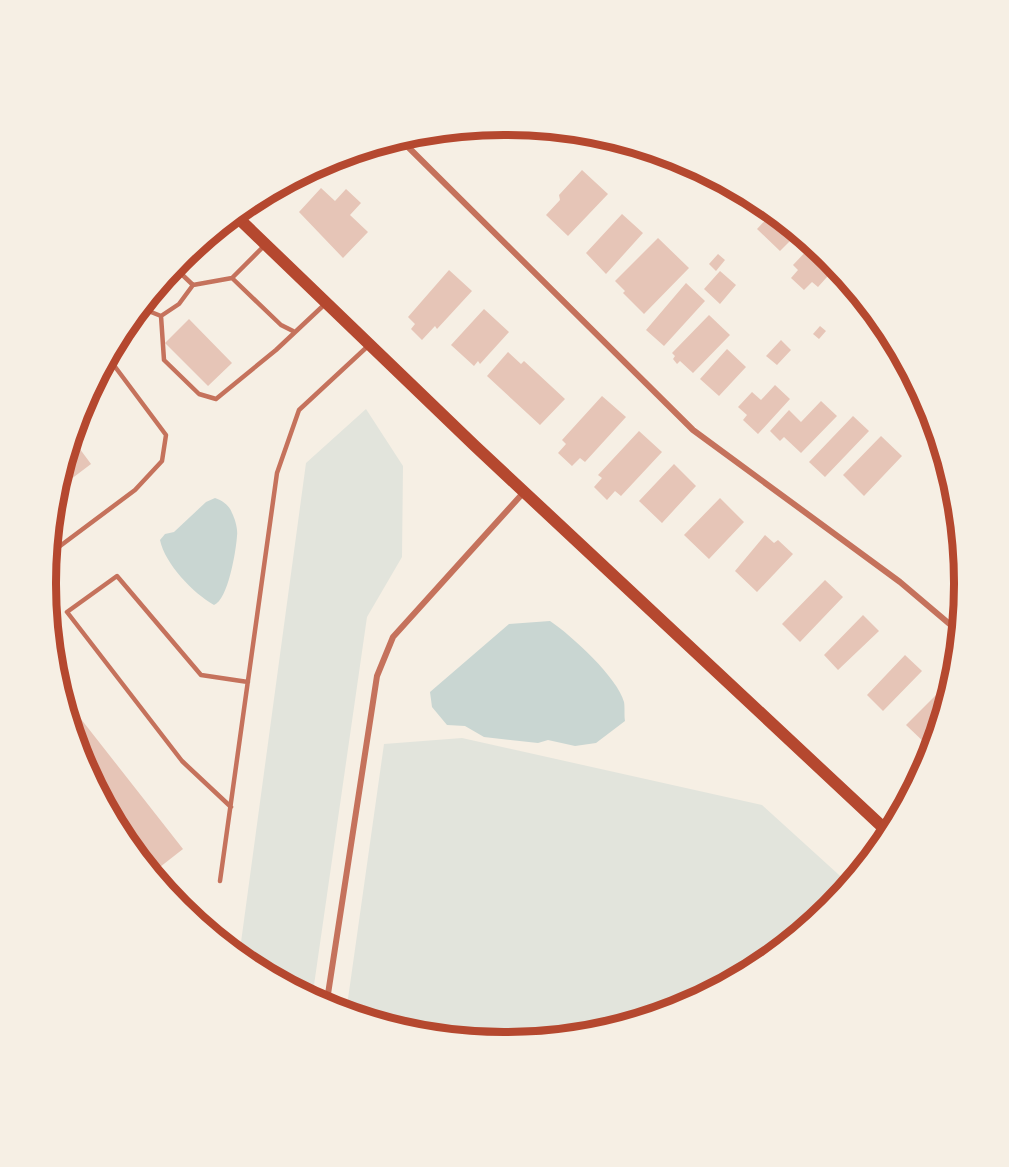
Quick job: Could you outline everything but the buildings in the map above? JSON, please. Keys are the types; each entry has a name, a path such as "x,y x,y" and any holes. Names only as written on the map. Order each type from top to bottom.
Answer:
{"main road":[{"path":"241,220 524,491 882,826"}],"street":[{"path":"407,146 693,429 900,582 952,626"},
{"path":"328,996 377,676 393,637 524,491"}],"lane":[{"path":"161,316 179,304 193,285 232,278 266,244"},
{"path":"180,273 193,285"},
{"path":"232,278 281,325 293,332"},
{"path":"161,316 164,360 199,394 216,399 276,350 327,303"},
{"path":"148,311 161,316"},
{"path":"220,882 277,473 299,410 370,344"},
{"path":"57,548 135,489 162,461 166,435 113,364"},
{"path":"231,807 182,761 67,612 117,576 201,675 248,682"}],"shaded area":[{"path":"366,409 403,466 402,557 367,617 313,989 280,972 240,947 306,463"},
{"path":"215,498 229,508 237,527 237,533 227,585 219,601 214,605 197,593 181,577 168,559 160,540 165,534 174,532 206,502"},
{"path":"550,621 581,646 613,681 624,702 625,721 596,743 575,746 548,740 538,743 484,737 465,726 447,725 432,707 430,692 509,624"},
{"path":"462,738 762,805 843,879 801,921 754,957 703,986 649,1009 621,1017 563,1029 534,1032 475,1032 417,1024 360,1009 347,1004 384,744"}]}
